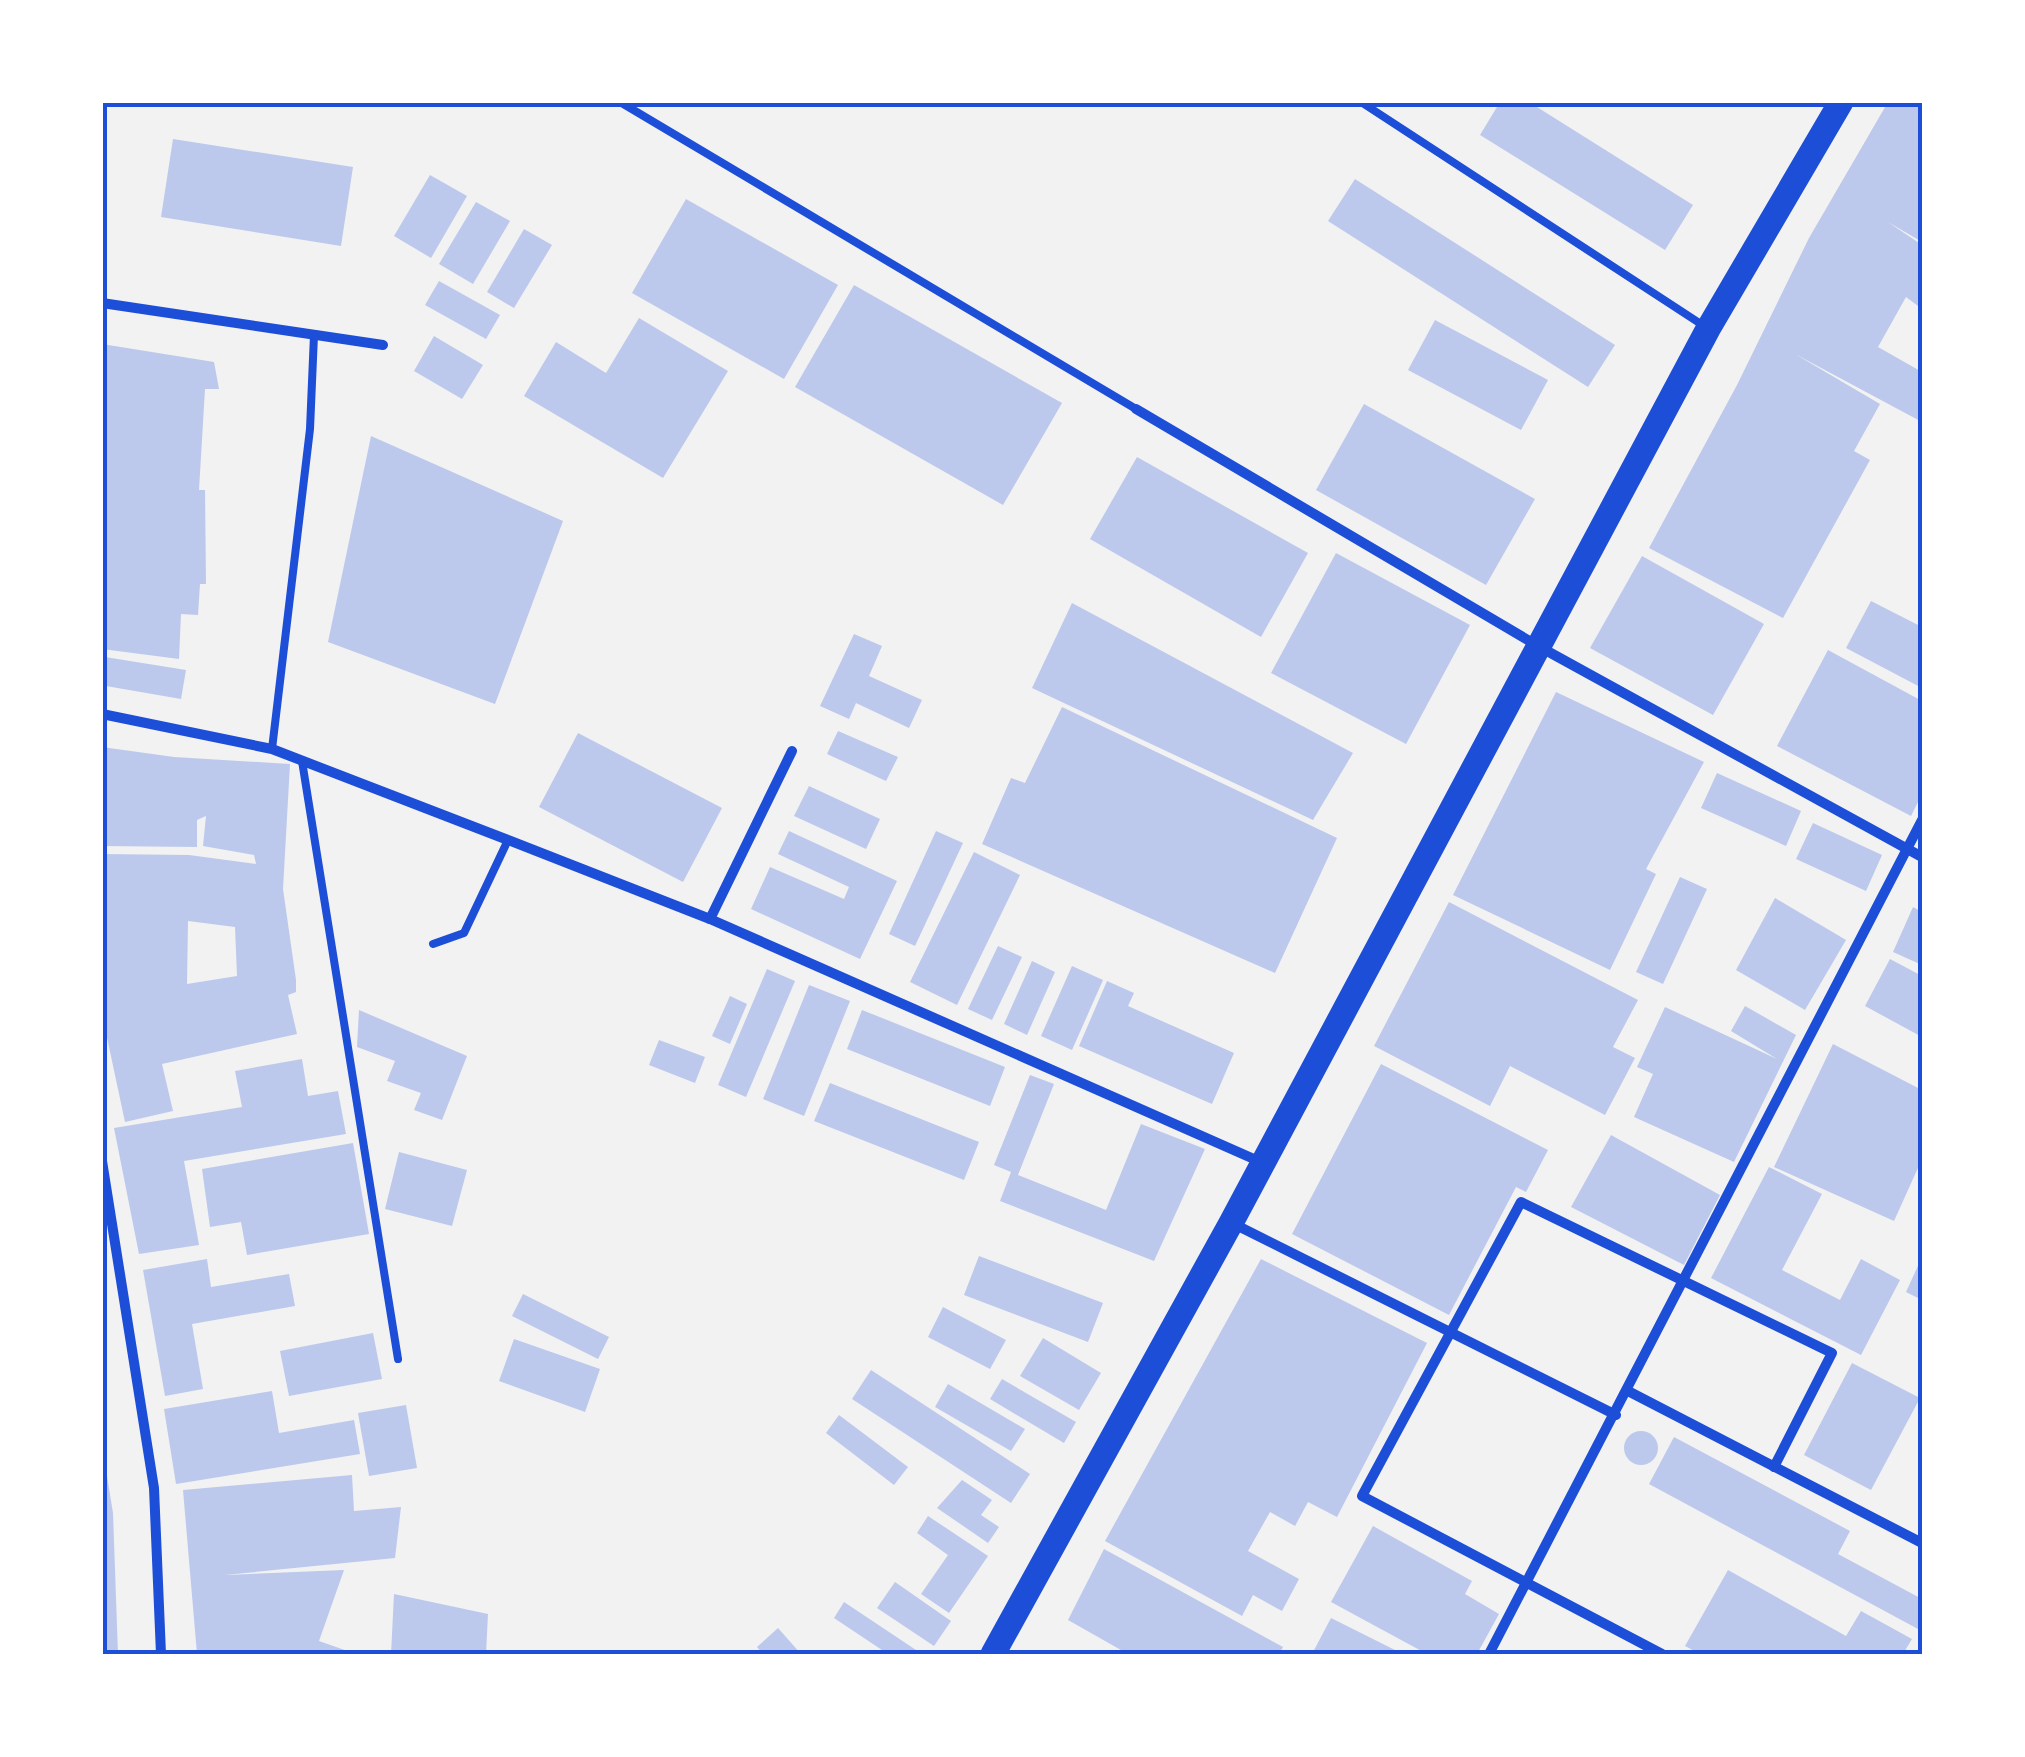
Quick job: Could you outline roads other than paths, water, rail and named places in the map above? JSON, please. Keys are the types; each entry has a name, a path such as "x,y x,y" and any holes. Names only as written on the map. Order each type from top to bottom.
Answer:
{"main road":[{"path":"993,1654 1231,1223 1708,329 1841,102"}],"street":[{"path":"102,303 384,345"},
{"path":"1136,410 1538,646 1922,857"},
{"path":"102,714 272,749 508,840 710,920 1263,1163"},
{"path":"710,920 792,751"},
{"path":"1489,1654 1922,820"},
{"path":"102,1160 154,1488 161,1654"},
{"path":"1662,1654 1528,1580 1362,1496 1521,1202 1832,1353 1774,1467"},
{"path":"1231,1223 1616,1415"},
{"path":"1628,1390 1922,1543"}],"lane":[{"path":"620,102 1136,410"},
{"path":"1361,102 1708,329"},
{"path":"272,749 310,429 314,335"},
{"path":"302,762 398,1359"},
{"path":"433,944 464,933 508,840"}]}
